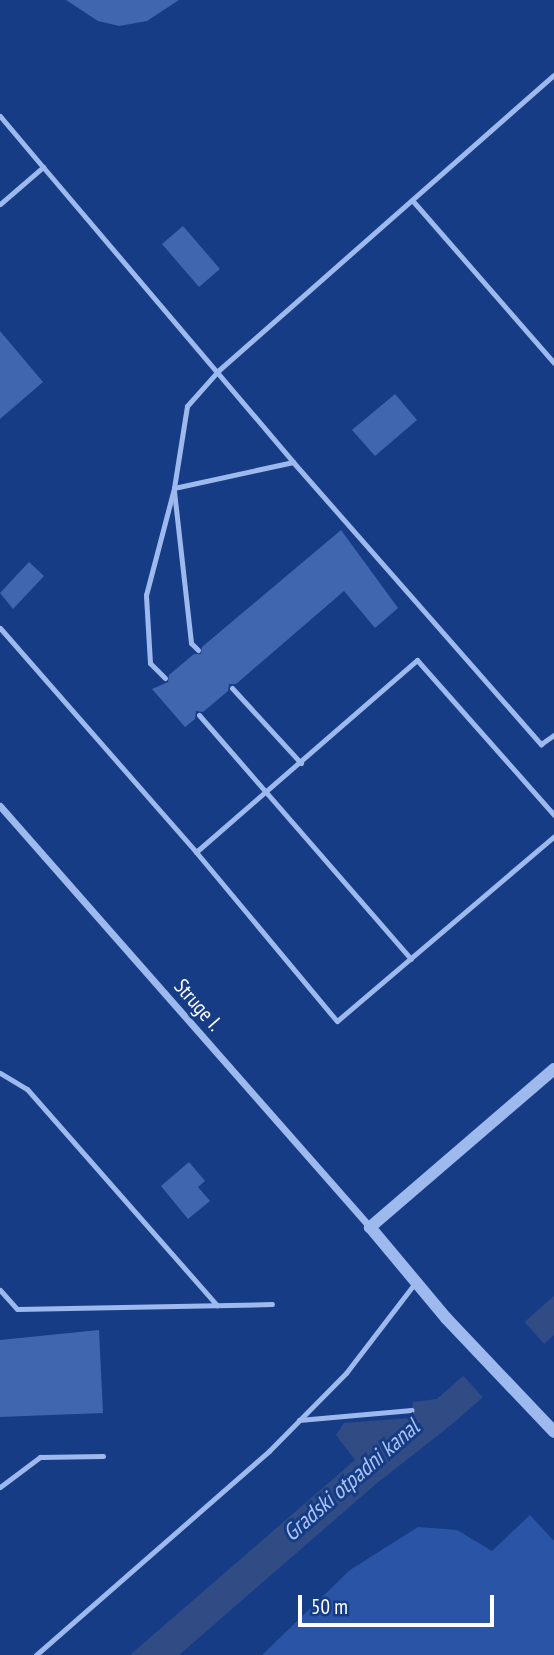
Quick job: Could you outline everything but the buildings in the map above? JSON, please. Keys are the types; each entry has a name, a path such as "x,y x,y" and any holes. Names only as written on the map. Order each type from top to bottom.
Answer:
{"street":[{"name":"Struge I.","path":"0,806 370,1227"},
{"path":"554,1069 370,1227 446,1318 554,1432"}],"lane":[{"path":"165,678 150,663 146,595 174,488 187,406 219,370 554,75"},
{"path":"0,116 219,370 293,462 541,744 554,735"},
{"path":"0,204 43,167"},
{"path":"412,200 554,363"},
{"path":"174,488 293,462"},
{"path":"174,488 191,643 198,650"},
{"path":"0,628 196,852 337,1021 554,836"},
{"path":"196,852 417,660 554,815"},
{"path":"232,688 301,763"},
{"path":"199,715 268,790 411,959"},
{"path":"0,1073 27,1089 217,1305"},
{"path":"36,1655 269,1451 346,1373 415,1283"},
{"path":"0,1290 17,1309 272,1304"},
{"path":"299,1420 412,1410"},
{"path":"0,1487 40,1457 103,1456"}],"shaded area":[{"path":"530,1515 554,1541 554,1655 262,1655 350,1570 418,1527 457,1530 492,1551"}],"water":[{"name":"Gradski otpadni kanal","path":"554,1296 554,1335 451,1425 377,1483 179,1655 130,1655 355,1460 336,1435 344,1423 411,1418 413,1402 437,1399"}],"pier":[{"path":"522,1319 546,1346 485,1400 461,1373"}]}
